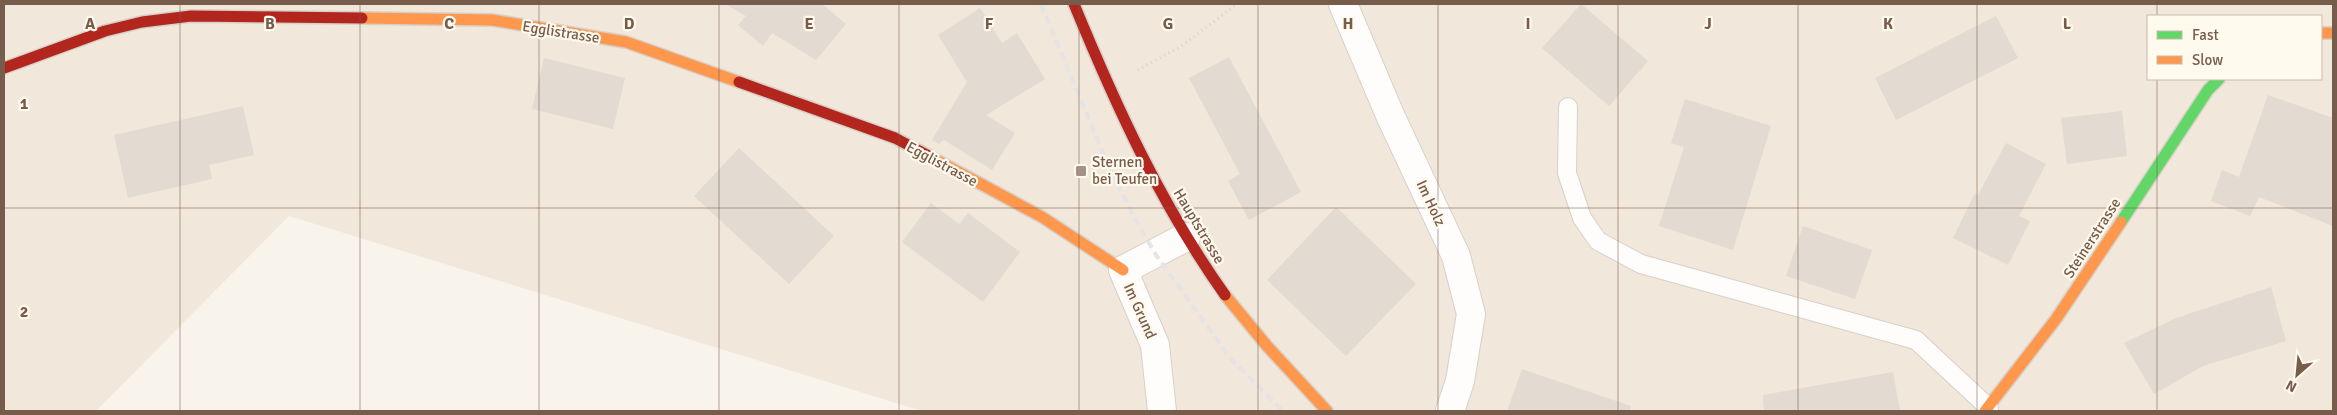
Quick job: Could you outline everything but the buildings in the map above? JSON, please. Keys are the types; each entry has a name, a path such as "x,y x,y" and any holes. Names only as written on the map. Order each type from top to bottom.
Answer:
{"street":[{"name":"Hauptstrasse","path":"1074,4 1116,107 1186,237 1256,336 1328,411"},
{"name":"Im Holz","path":"1343,4 1390,115 1456,256 1471,314 1460,381 1450,411"},
{"name":"Egglistrasse","path":"4,68 105,31 142,22 191,16 492,20 626,42 894,138 1042,217 1122,270"},
{"name":"Steinerstrasse","path":"1987,410 2056,319 2208,90 2218,80"},
{"path":"1122,270 1186,237"},
{"name":"Im Grund","path":"1122,270 1155,345 1162,411"}],"lane":[{"path":"1568,107 1568,173 1582,218 1598,241 1641,264 1916,340 1987,410"}],"path":[{"path":"1133,72 1183,45 1237,4"}],"shaded area":[{"path":"4,4 2333,4 2333,411 922,411 289,216 96,411 4,411"}],"railway":[{"path":"1041,4 1109,167 1135,219 1156,255 1231,359 1283,411"}],"traffic: fast":[{"path":"2121,222 2208,90 2218,80"}],"traffic: slow":[{"path":"362,18 492,20 626,42 739,82"},
{"path":"2322,33 2333,33"},
{"path":"927,155 1042,217 1123,270"},
{"path":"1985,411 2056,319 2121,222"},
{"path":"1225,295 1267,346 1327,411"}],"traffic: jam":[{"path":"1074,4 1106,80 1141,154 1180,226 1225,295"},
{"path":"4,68 105,31 142,22 191,16 362,18"},
{"path":"739,82 895,138 927,155"}],"place":[{"name":"Sternen bei Teufen","path":"1081,171"}]}
